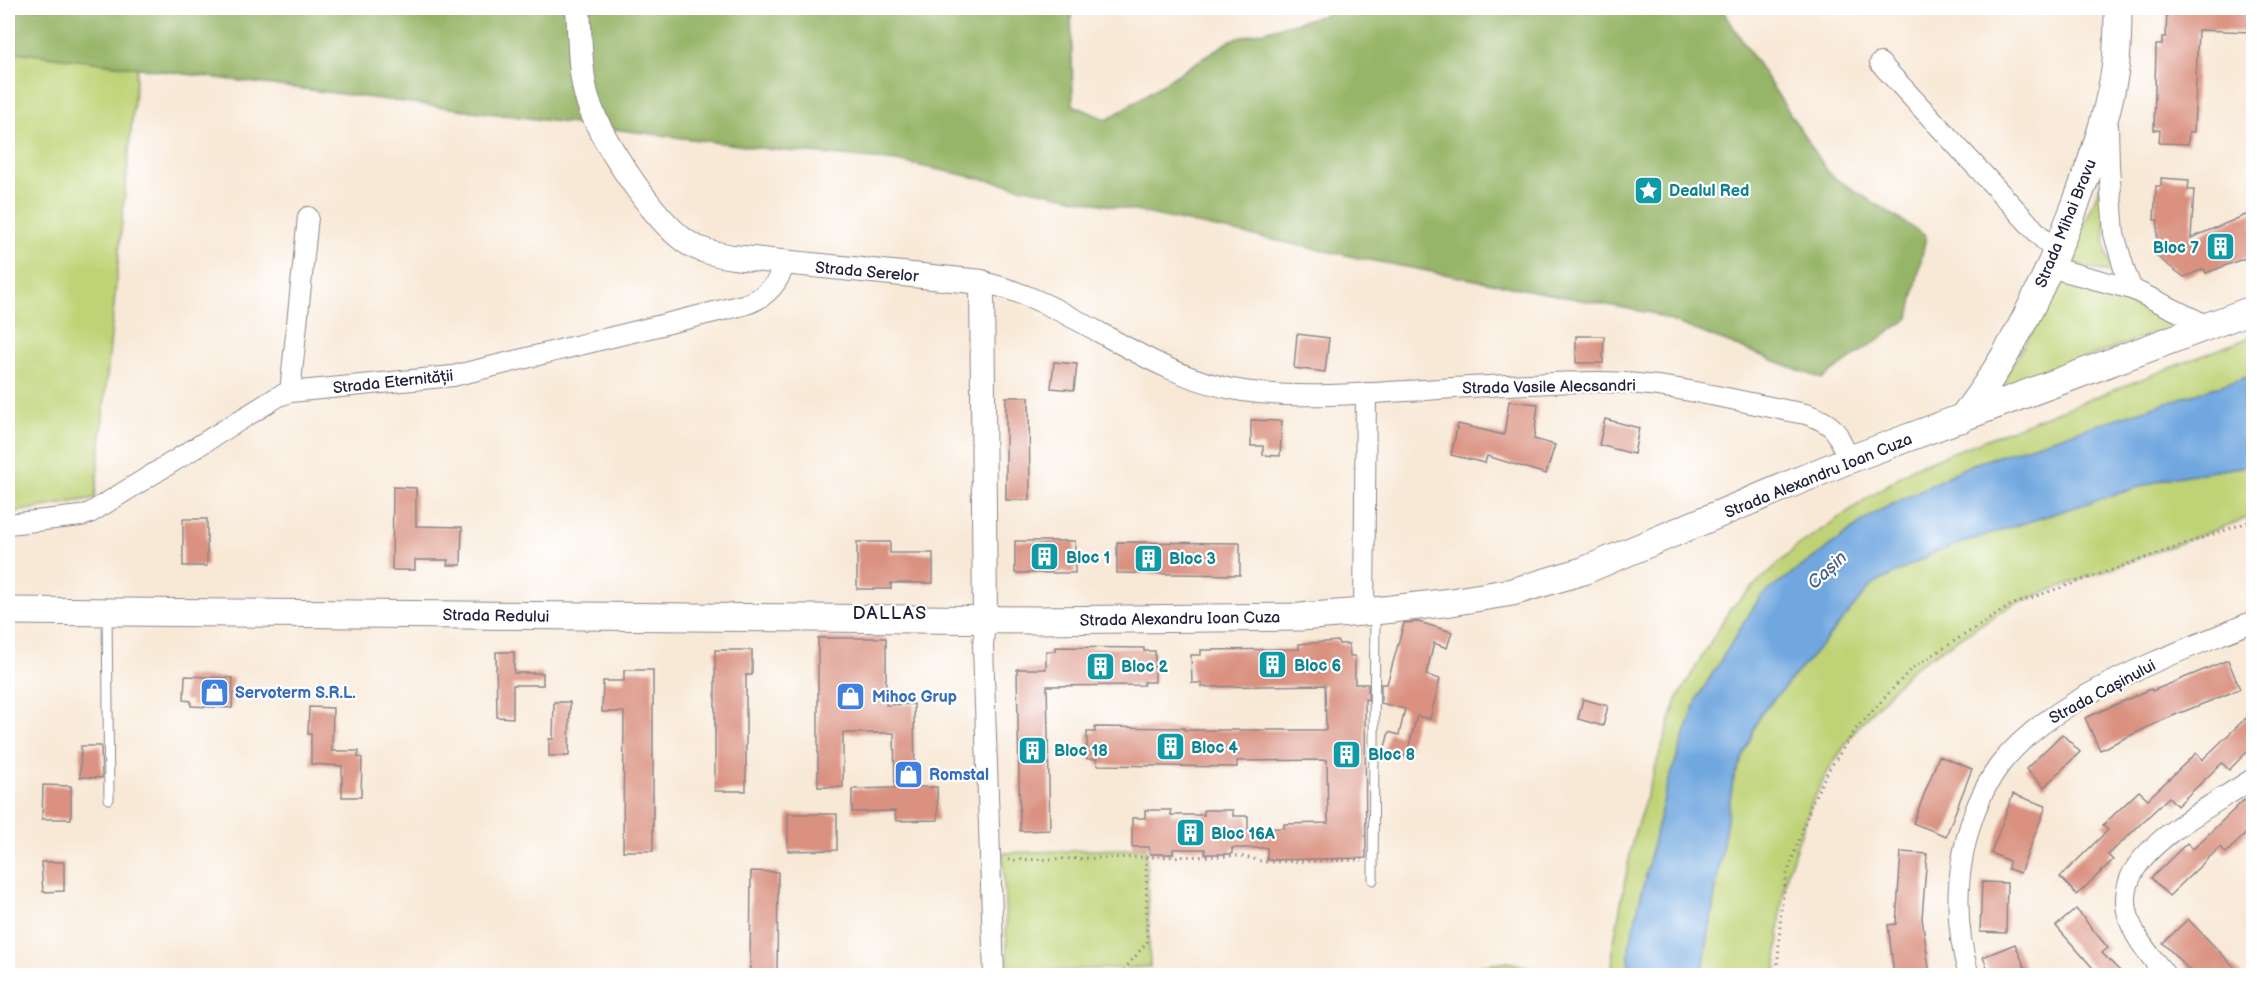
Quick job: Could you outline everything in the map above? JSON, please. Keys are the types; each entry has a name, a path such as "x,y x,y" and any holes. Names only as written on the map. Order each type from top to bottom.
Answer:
{"main road":[{"name":"Strada Mihai Bravu","path":"1960,420 1994,374 2022,326 2053,260 2084,181 2107,105 2116,61 2118,8"},
{"name":"Strada Alexandru Ioan Cuza","path":"986,620 1280,617 1370,612 1512,592 1583,571 1848,460 2253,309"},
{"name":"Strada Redului","path":"8,611 986,620"}],"street":[{"name":"Strada Serelor","path":"578,8 583,81 591,111 618,160 664,222 687,243 701,250 733,257 982,282"},
{"path":"1880,63 2053,260 2132,289 2208,326"},
{"path":"2107,105 2114,234 2124,272 2132,289"},
{"path":"290,392 308,217"},
{"name":"Strada Eternității","path":"8,524 90,513 279,396 290,392 453,376 743,305 757,300 769,291 780,278 785,263"},
{"path":"982,282 986,620 983,646 994,975"},
{"name":"Strada Vasile Alecsandri","path":"982,282 1029,297 1167,369 1208,384 1245,392 1285,395 1559,383 1639,384 1806,414 1823,420 1833,426 1840,437 1848,460"},
{"path":"1366,393 1370,612"},
{"name":"Strada Cașinului","path":"1969,975 1959,933 1958,891 1962,858 1975,810 2000,765 2027,736 2047,719 2091,693 2152,663 2253,621"},
{"path":"2166,975 2136,937 2129,919 2126,898 2130,876 2144,856 2162,841 2253,778"}],"lane":[{"path":"107,612 109,799"},
{"path":"1370,612 1373,880"}],"path":[{"path":"1777,975 1781,909 1787,874 1812,802 1828,771 1856,729 1911,669 2011,605 2253,520"},
{"path":"1004,860 1240,856 1265,862 1373,860"},
{"path":"1119,975 1146,942 1146,857"}],"green space":[{"path":"8,8 143,8 95,498 8,513"},
{"path":"8,8 1071,8 1073,105 1107,120 1231,40 1331,13 1332,8 1721,8 1830,175 1926,236 1909,318 1822,379 1651,313 1364,259 897,161 776,150 8,51"},
{"path":"2101,184 2106,186 2105,245 2107,256 2116,275 2072,263 2070,259"},
{"path":"2061,282 2069,282 2173,319 2176,323 2174,326 2001,389 2001,384"},
{"path":"2253,336 2253,375 1970,465 1760,597 1698,697 1666,789 1629,947 1629,975 1612,976 1613,947 1633,838 1677,699 1730,609 1796,547 1912,468"},
{"path":"2253,465 2253,516 2011,605 1911,669 1856,729 1828,771 1812,802 1787,874 1781,909 1776,975 1702,976 1733,781 1760,715 1871,586 1933,553 1980,537 2168,478"},
{"path":"1146,848 1150,967 1008,972 1003,853"},
{"path":"1508,962 1529,967 1543,975 1422,975"}],"water":[{"name":"Cașin","path":"2253,375 2253,465 2168,478 1980,537 1933,553 1871,586 1760,715 1733,781 1702,975 1629,975 1629,947 1666,789 1698,697 1760,597 1875,513 1970,465"}],"building":[{"path":"2167,8 2253,8 2251,32 2198,30 2194,132 2189,132 2188,144 2159,143 2160,130 2154,130 2156,45 2162,45 2162,37 2166,37"},
{"path":"2161,178 2189,180 2188,190 2194,190 2191,238 2253,212 2253,255 2206,273 2204,269 2184,277 2156,256 2158,220 2154,220 2156,186 2161,186"},
{"path":"1297,334 1329,338 1325,372 1294,368"},
{"path":"1576,336 1604,336 1603,363 1576,363"},
{"path":"1054,362 1077,364 1074,390 1051,388"},
{"path":"1006,397 1029,397 1030,500 1006,500"},
{"path":"1509,401 1538,404 1534,439 1555,445 1546,474 1487,456 1485,463 1451,455 1458,424 1504,435"},
{"path":"1605,419 1639,428 1634,454 1599,445"},
{"path":"1251,420 1282,421 1280,456 1263,455 1263,446 1251,446"},
{"path":"393,487 416,488 416,526 462,527 461,565 447,565 448,560 415,560 415,570 392,570"},
{"path":"183,519 207,519 207,566 183,566"},
{"name":"Bloc 1","path":"1015,541 1075,541 1075,573 1015,573"},
{"path":"857,542 890,542 890,553 933,553 933,583 891,583 891,589 857,589"},
{"path":"1117,542 1240,543 1240,575 1117,573"},
{"path":"1419,622 1452,632 1447,648 1434,643 1426,675 1440,679 1430,719 1417,716 1406,757 1384,751 1389,732 1399,735 1405,709 1381,703 1381,684 1387,684 1404,623"},
{"path":"818,638 886,638 886,705 914,704 915,787 937,787 938,820 896,821 895,811 852,812 852,789 895,788 894,733 843,733 843,787 818,787"},
{"path":"1338,641 1339,644 1349,644 1350,656 1355,656 1355,684 1368,684 1368,700 1365,699 1366,858 1267,860 1267,848 1232,848 1232,854 1205,854 1205,849 1173,849 1173,854 1150,854 1149,847 1132,847 1132,818 1145,818 1145,810 1171,810 1171,815 1204,815 1204,810 1233,810 1233,816 1248,816 1248,829 1284,828 1284,824 1328,823 1327,760 1237,761 1237,767 1097,765 1097,759 1087,759 1087,732 1095,732 1095,727 1184,728 1184,730 1326,730 1325,685 1202,687 1202,683 1192,683 1191,655 1201,655 1201,650 1299,649 1299,644"},
{"path":"1055,647 1144,648 1144,651 1155,651 1155,682 1144,682 1144,685 1047,686 1050,830 1020,831 1017,669 1046,669 1046,651 1055,651"},
{"path":"715,650 752,650 752,675 746,675 746,791 715,791"},
{"path":"496,652 514,652 514,673 543,673 543,685 513,685 513,718 497,717"},
{"path":"2228,660 2240,689 2165,719 2100,750 2085,718 2151,689 2152,691"},
{"path":"624,670 653,670 653,851 623,851 624,712 602,712 603,681 624,681"},
{"path":"185,676 233,678 232,708 191,706 191,701 184,700"},
{"path":"1583,699 1608,706 1603,726 1578,719"},
{"path":"554,702 570,702 569,756 549,756 549,739 553,739"},
{"path":"309,707 333,708 332,751 359,751 358,757 362,758 361,797 342,797 342,766 311,764 311,734 308,734"},
{"path":"2247,717 2253,723 2253,746 2229,770 2222,763 2177,806 2169,797 2108,855 2113,860 2077,895 2060,877 2108,830 2103,825 2139,791 2148,799 2196,753 2202,760"},
{"path":"2062,734 2080,752 2044,787 2026,769"},
{"path":"81,746 101,746 102,778 80,777"},
{"path":"1939,756 1972,769 1946,836 1913,823"},
{"path":"43,785 71,786 71,819 42,819"},
{"path":"2013,794 2046,806 2020,873 2008,869 2009,861 1991,853"},
{"path":"2244,800 2253,810 2253,827 2226,853 2220,847 2169,896 2151,878 2187,843 2193,849"},
{"path":"788,814 837,814 837,850 788,851"},
{"path":"1901,852 1927,854 1922,918 1930,975 1894,975 1888,925 1896,924"},
{"path":"41,862 64,862 64,891 43,892"},
{"path":"751,871 778,872 777,975 750,975"},
{"path":"1982,882 2007,883 2006,933 1980,932"},
{"path":"2076,909 2108,948 2102,953 2124,975 2099,975 2056,926"},
{"path":"2188,919 2242,975 2194,975 2163,943"},
{"path":"2015,944 2028,975 1990,975 1983,957"}],"place":[{"name":"Dealul Red","path":"1648,190"},
{"name":"Bloc 7","path":"2220,247"},
{"name":"Bloc 1","path":"1045,557"},
{"name":"Bloc 3","path":"1148,558"},
{"name":"Bloc 6","path":"1273,665"},
{"name":"Bloc 2","path":"1100,666"},
{"name":"Servoterm S.R.L.","path":"214,692"},
{"name":"Mihoc Grup","path":"851,696"},
{"name":"Bloc 4","path":"1170,747"},
{"name":"Bloc 18","path":"1033,750"},
{"name":"Bloc 8","path":"1347,754"},
{"name":"Romstal","path":"908,774"},
{"name":"Bloc 16A","path":"1190,833"}],"district":[{"name":"DALLAS","path":"890,613"}]}
